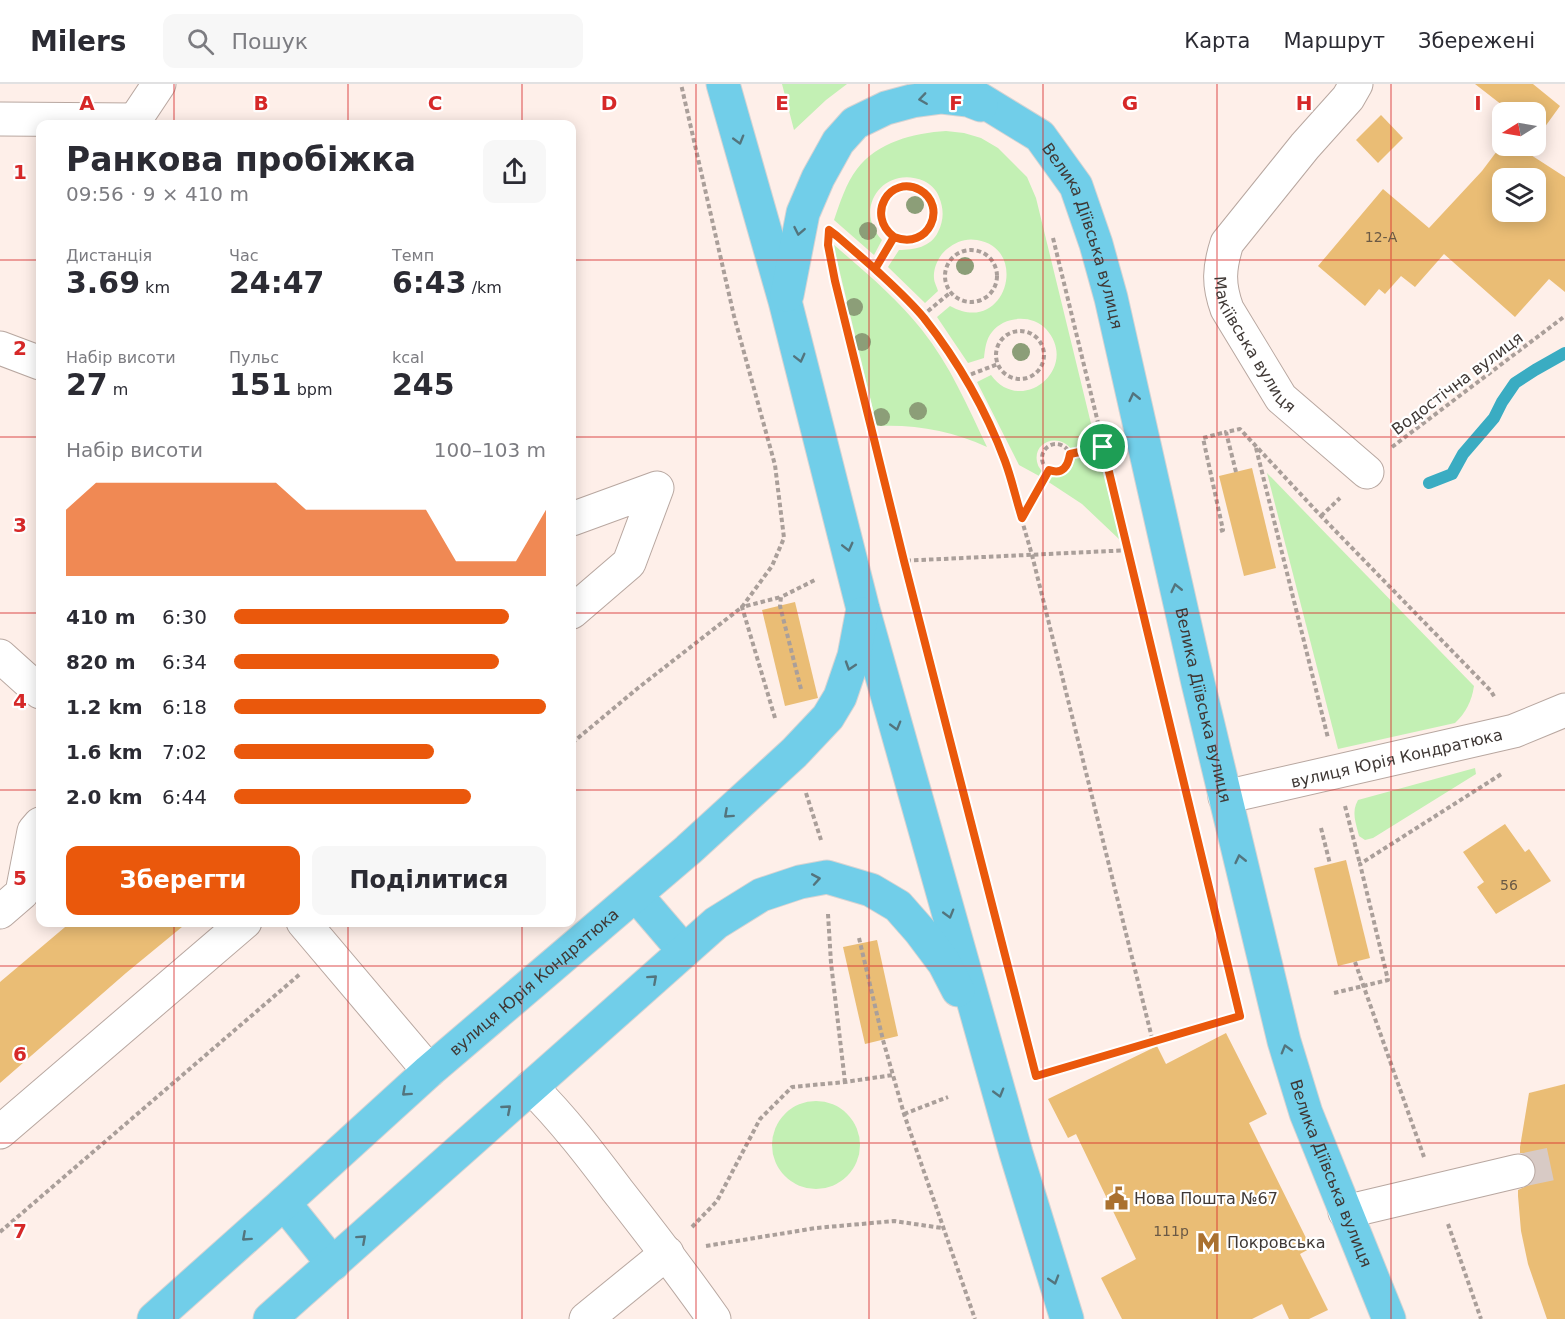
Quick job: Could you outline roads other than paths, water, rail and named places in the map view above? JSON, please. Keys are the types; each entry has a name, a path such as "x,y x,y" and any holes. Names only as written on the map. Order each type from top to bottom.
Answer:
{"main road":[{"name":"Велика Діївська вулиця","path":"723,84 785,301 863,609 1022,1175 1067,1319"},
{"name":"Велика Діївська вулиця","path":"955,84 1040,136 1076,186 1111,298 1186,633 1284,1041 1306,1113 1389,1319"},
{"name":"Велика Діївська вулиця","path":"785,301 803,213 818,178 838,142 855,123 886,108 912,101 942,97 968,100 1000,112"},
{"name":"вулиця Юрія Кондратюка","path":"154,1319 429,1071 688,850 788,760 828,717 840,697 854,656 863,609"},
{"path":"270,1319 716,923 761,895 800,882 827,877 871,890 898,906 944,963 984,1036"},
{"path":"636,895 684,951"},
{"path":"284,1203 333,1264"}],"street":[{"path":"136,120 159,84"},
{"name":"Макіївська вулиця","path":"1356,84 1348,98 1305,146 1227,243 1220,275 1221,292 1227,309 1281,399 1367,472"},
{"path":"0,119 45,120"},
{"path":"0,348 36,362"},
{"path":"576,518 657,488 629,563 576,609"},
{"path":"0,656 36,688"},
{"name":"вулиця Юрія Кондратюка","path":"1225,797 1514,731 1565,710"},
{"path":"0,912 22,893 36,829"},
{"path":"0,1132 239,927"},
{"path":"307,927 429,1071"},
{"path":"531,1087 552,1108 589,1153 667,1253 714,1319"},
{"path":"1346,1212 1518,1171"},
{"path":"586,1319 667,1253"}],"waterway":[{"path":"1429,483 1452,474 1463,454 1494,418 1515,383 1565,353"}],"tunnel":[{"path":"1518,1171 1565,1161"}],"place":[{"name":"Нова Пошта №67","path":"1116,1198"},
{"name":"Покровська","path":"1209,1242"}]}
